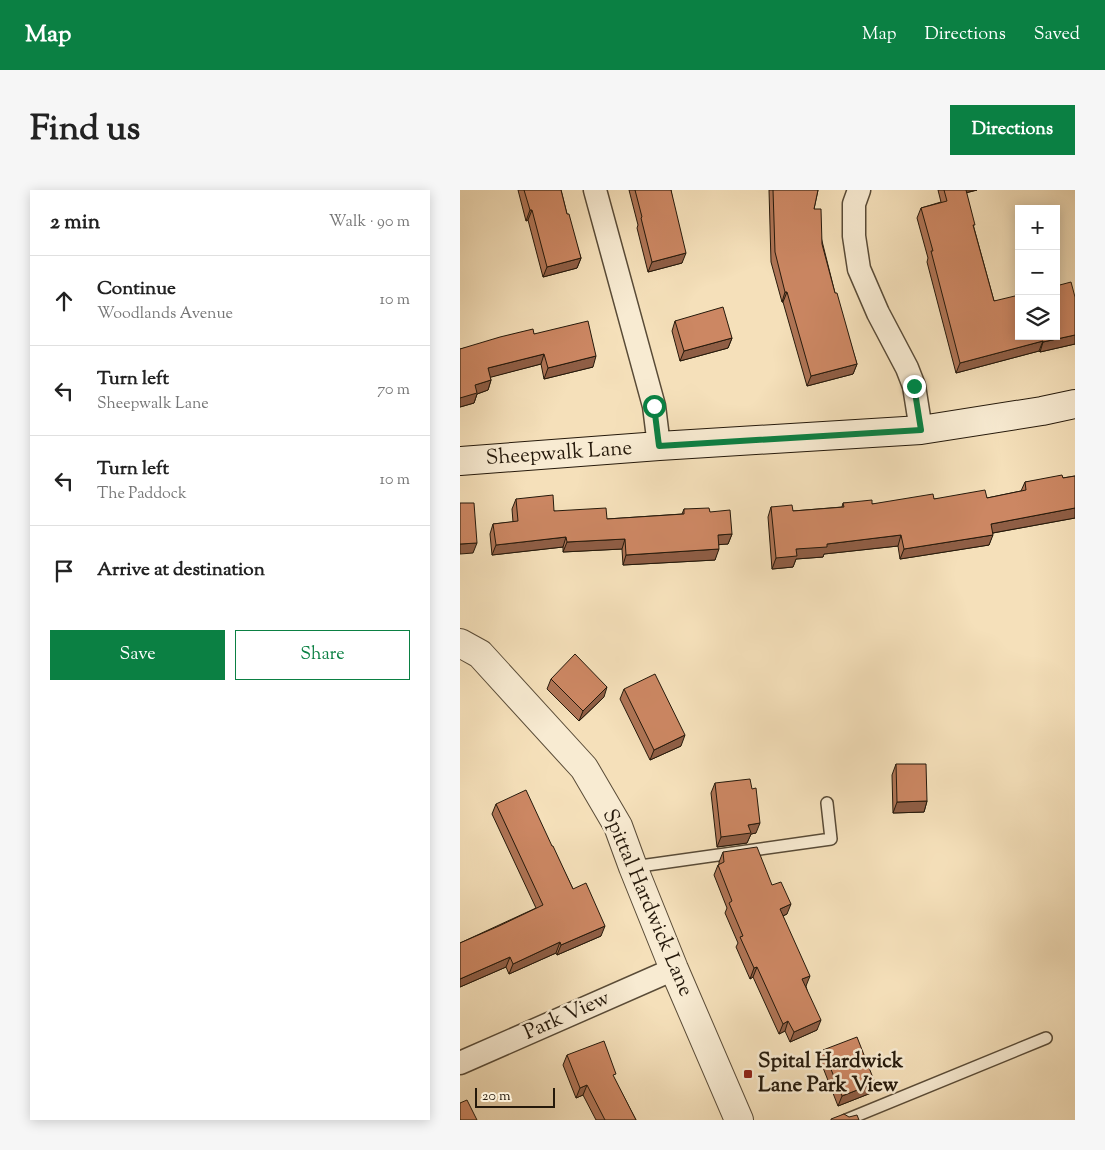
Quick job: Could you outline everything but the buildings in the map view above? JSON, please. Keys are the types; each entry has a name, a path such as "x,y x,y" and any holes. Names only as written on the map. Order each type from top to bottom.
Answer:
{"main road":[{"name":"Sheepwalk Lane","path":"460,461 659,446 921,430 1075,404"},
{"name":"Spittal Hardwick Lane","path":"460,643 480,654 584,768 618,826 674,969 740,1120"}],"street":[{"path":"595,190 654,406 659,446"},
{"path":"859,190 854,204 854,236 859,269 878,313 907,368 914,386 921,430"},
{"name":"Park View","path":"460,1063 674,969"}],"lane":[{"path":"633,867 831,839 827,803"},
{"path":"846,1120 1046,1038"}],"place":[{"name":"Spital Hardwick Lane Park View","path":"748,1074"}],"route":[{"path":"654,406 659,446 921,430 914,386"}]}
